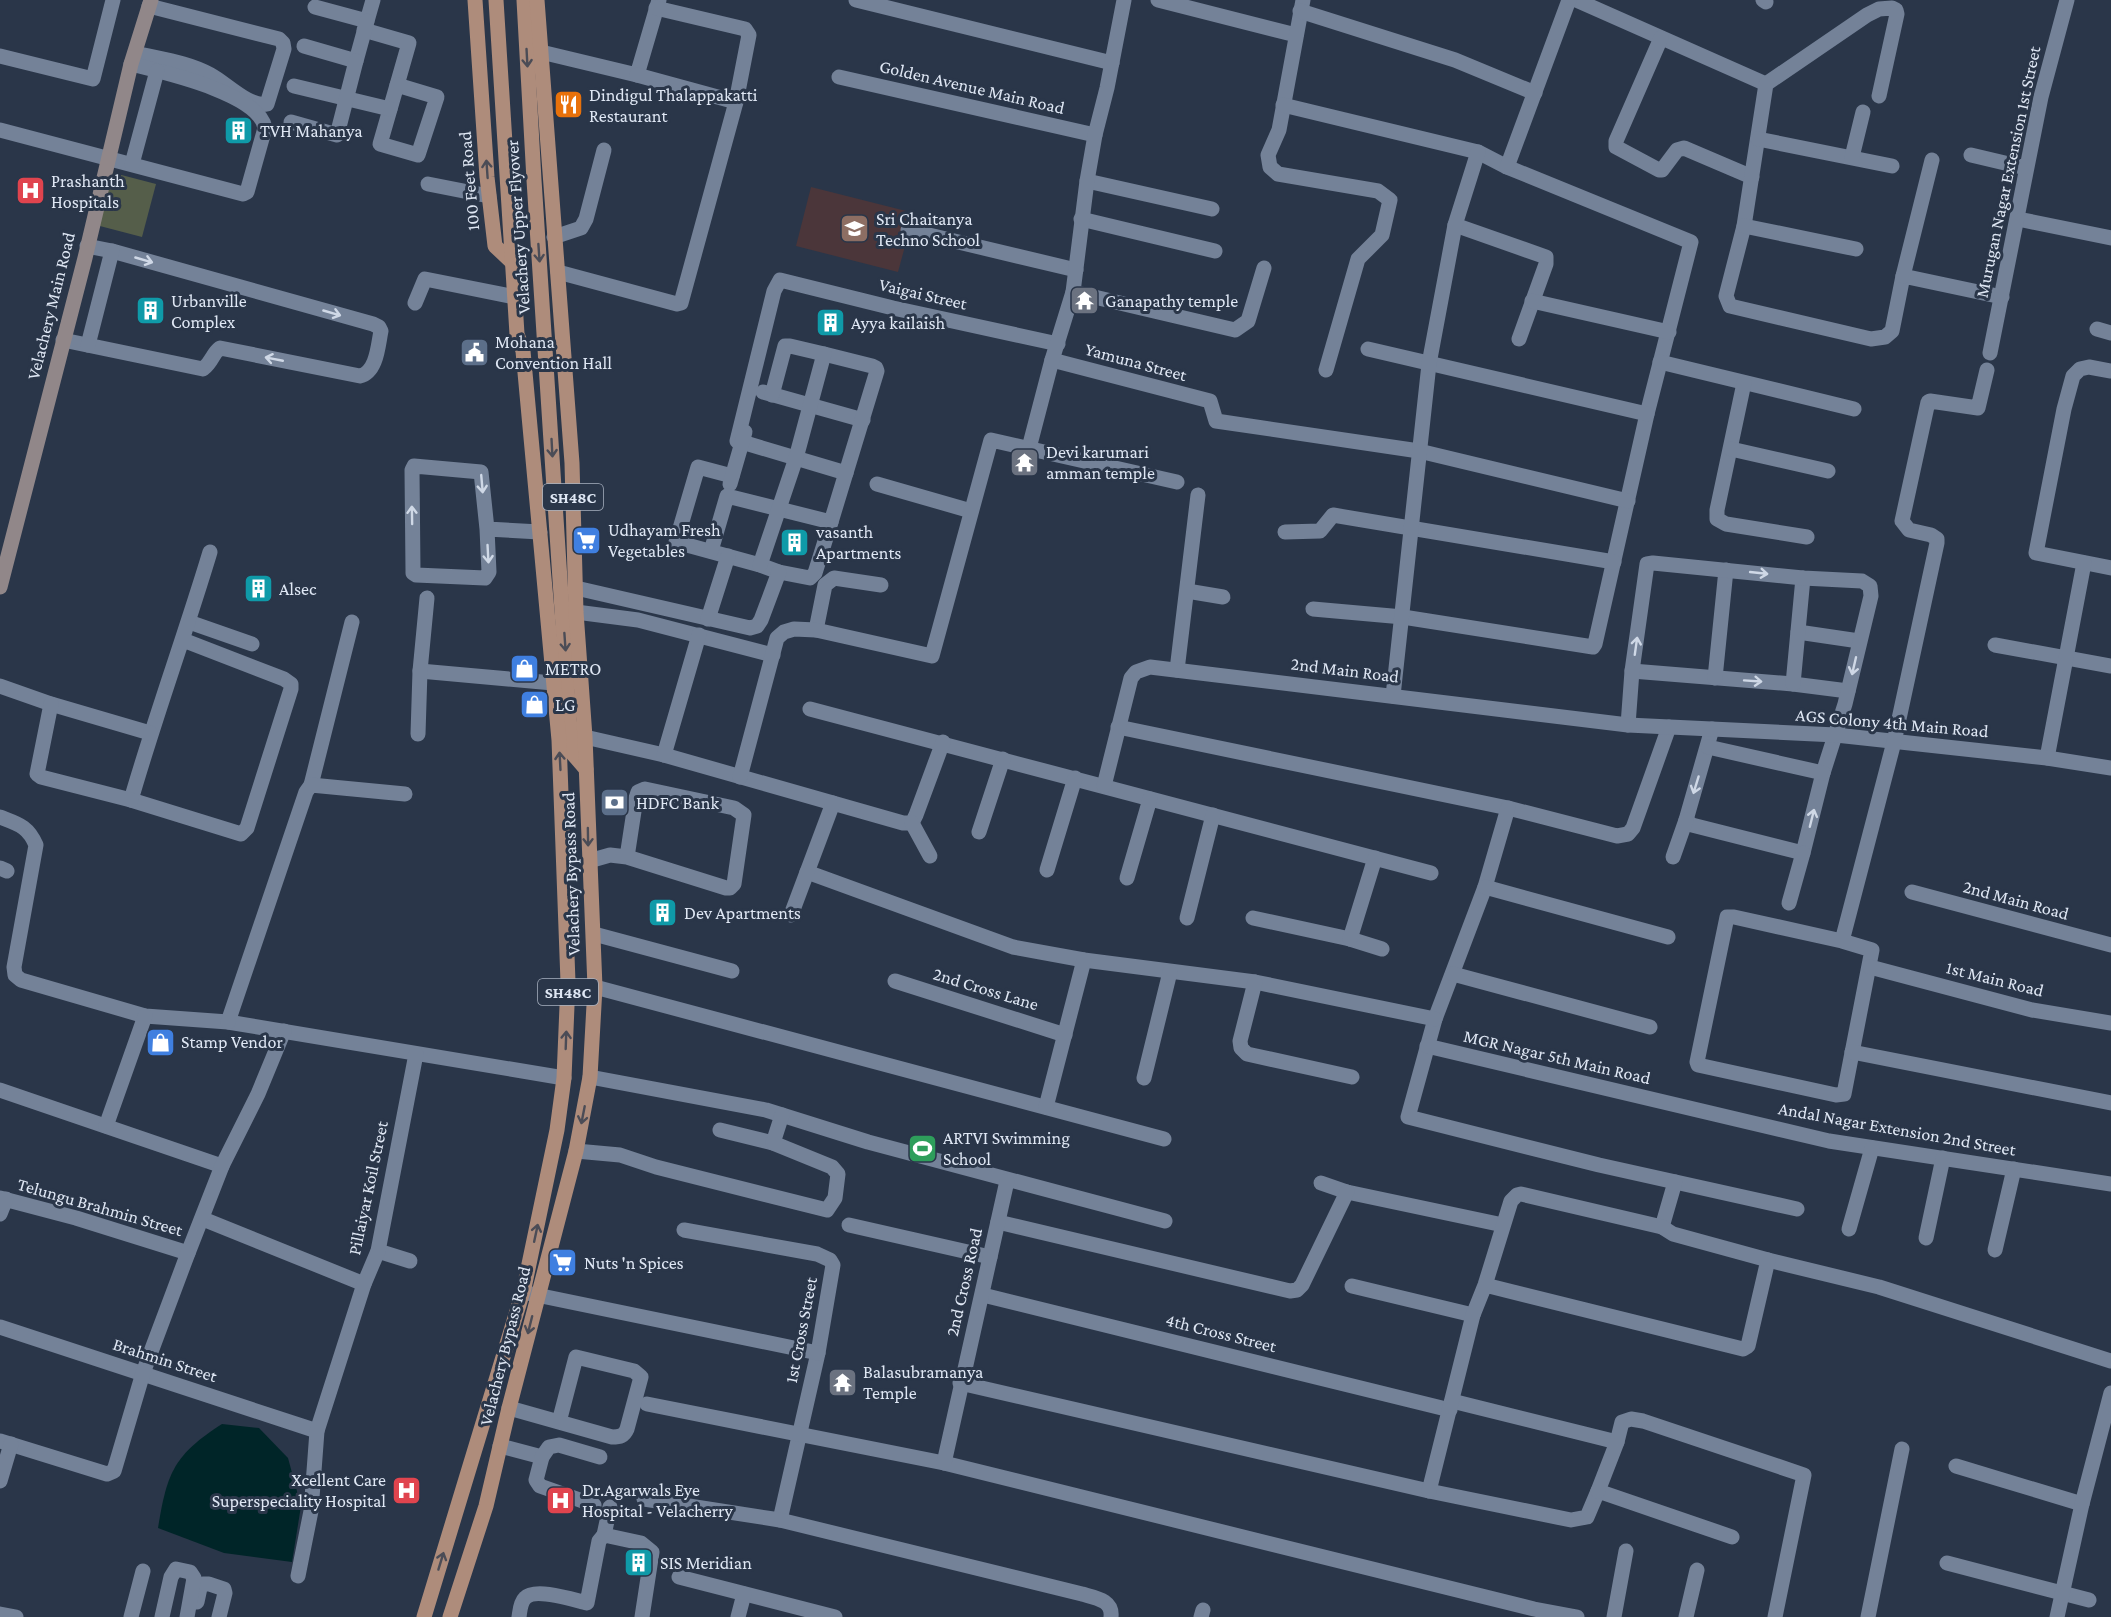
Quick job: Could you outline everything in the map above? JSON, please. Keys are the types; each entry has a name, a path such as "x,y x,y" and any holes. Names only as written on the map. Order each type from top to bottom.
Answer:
{"main road":[{"name":"100 Feet Road","path":"475,0 489,196 495,246 512,262"},
{"path":"496,0 515,297"},
{"name":"Velachery Upper Flyover","path":"524,0 569,718 573,754 586,769"},
{"name":"SH48C","path":"537,0 557,264"},
{"name":"Velachery Main Road","path":"0,587 133,58 150,3"},
{"name":"Velachery Bypass Road","path":"424,1617 460,1496 530,1294 576,1151 590,1077 595,987 594,934 585,737 576,612 572,463 557,264"},
{"name":"Velachery Bypass Road","path":"450,1617 486,1506 509,1408 530,1294 564,1078 568,982 560,762 523,351 517,334 515,297"},
{"path":"460,1496 486,1506"}],"street":[{"path":"0,56 93,79 113,0"},
{"path":"291,122 336,135 373,0"},
{"path":"856,0 1112,63"},
{"path":"1029,448 1073,292 1081,219 1095,135 1107,88 1124,0"},
{"path":"1158,0 1296,34"},
{"path":"1507,167 1569,0"},
{"path":"1575,0 1766,84"},
{"name":"Murugan Nagar Extension 1st Street","path":"1990,353 2041,97 2067,0"},
{"path":"133,58 195,67 255,103 267,104 284,49 279,39 150,3"},
{"path":"557,264 677,304 681,303 736,102 748,31 657,4 637,75"},
{"path":"1326,370 1358,259 1382,235 1389,200 1378,191 1278,174 1270,167 1268,155 1279,130 1302,6 1455,60 1534,93"},
{"path":"315,7 409,43 380,144 418,155 437,97 397,85"},
{"path":"1879,96 1897,14 1892,8 1879,9 1867,15 1766,84 1744,226 1726,296 1730,306 1739,310 1871,339 1879,339 1892,331 1903,276 1932,160"},
{"path":"1661,38 1616,141 1616,147 1659,170 1662,170 1677,150 1684,148 1752,177"},
{"path":"304,46 356,61"},
{"path":"541,52 736,102"},
{"path":"0,130 243,194 247,192 265,128 252,108 204,84 158,71 133,58"},
{"path":"132,164 158,71"},
{"name":"Golden Avenue Main Road","path":"839,77 1095,135"},
{"path":"294,86 390,109"},
{"path":"1283,105 1478,152 1507,167 1691,242 1647,414 1593,646 1403,617 1313,609"},
{"path":"1852,157 1863,112"},
{"path":"1758,139 1892,166"},
{"path":"554,237 581,228 586,219 604,150"},
{"path":"1393,696 1430,364 1455,225 1478,152"},
{"path":"1971,155 2026,168"},
{"path":"1087,181 1212,209"},
{"path":"428,184 489,196"},
{"path":"1081,219 1215,251"},
{"path":"2018,219 2111,238"},
{"path":"1455,225 1546,257 1546,264 1519,339"},
{"path":"1744,226 1856,249"},
{"path":"908,230 1076,270"},
{"path":"63,340 203,369 212,362 215,351 220,348 360,376 372,368 381,331 373,324 87,246"},
{"path":"88,345 112,251"},
{"path":"1073,292 1235,330 1248,321 1264,268"},
{"path":"1903,276 2002,297"},
{"path":"415,303 425,279 515,297"},
{"name":"Vaigai Street","path":"740,442 774,291 780,280 1058,344"},
{"path":"1532,301 1668,332"},
{"path":"732,476 698,466 676,542 780,572 806,578 814,576 863,420 876,368 785,346 772,395"},
{"path":"1368,350 1647,414"},
{"path":"760,565 796,458 824,354"},
{"name":"Yamuna Street","path":"1052,360 1210,401 1216,421 1419,451"},
{"path":"1660,362 1854,409"},
{"path":"2111,371 2089,367 2080,369 2073,376 2064,409 2036,553 2111,568"},
{"path":"1842,941 1894,742 1937,539 1931,535 1909,530 1902,521 1928,402 1978,408 1987,370"},
{"path":"1744,383 1717,519 1726,524 1807,537"},
{"path":"711,551 755,390 863,420"},
{"path":"740,777 777,638 784,632 794,629 816,630 932,656 992,440 1177,482"},
{"path":"740,442 846,473"},
{"path":"1731,449 1828,471"},
{"path":"1419,451 1628,501"},
{"path":"414,466 480,472 486,523 489,572 485,578 413,573 412,470 414,466"},
{"path":"877,484 971,511"},
{"path":"1178,670 1198,495"},
{"path":"727,496 831,522"},
{"path":"1285,532 1320,531 1333,515 1614,562"},
{"path":"486,523 540,527"},
{"path":"131,800 150,733 189,622 210,552"},
{"path":"708,619 728,556"},
{"path":"2047,758 2084,563"},
{"path":"1628,725 1632,671 1647,564 1862,581 1870,586 1871,596 1848,691 1823,773 1789,903"},
{"path":"1715,678 1726,570"},
{"path":"576,588 743,628 757,626 761,620 780,572"},
{"path":"816,630 825,585 828,581 834,578 881,585"},
{"path":"1793,684 1803,578"},
{"path":"1187,591 1223,597"},
{"path":"418,734 420,672 427,598"},
{"path":"576,612 638,620 773,655"},
{"path":"189,622 252,644"},
{"path":"228,1022 306,792 311,785 351,622"},
{"path":"1798,632 1860,641"},
{"path":"664,755 699,635"},
{"path":"51,704 37,774 41,777 131,800 241,834 247,828 291,684 284,679 183,640"},
{"path":"1995,645 2111,666"},
{"name":"2nd Main Road","path":"1104,786 1131,678 1136,672 1150,667 1628,725 1669,728"},
{"path":"1632,671 1793,684 1848,691"},
{"path":"420,672 553,683"},
{"path":"0,686 51,704 150,733"},
{"path":"810,709 943,742 1431,873"},
{"path":"1118,727 1508,808 1617,836 1628,834 1633,828 1669,728"},
{"name":"AGS Colony 4th Main Road","path":"1669,728 1836,735 2047,758 2111,768"},
{"path":"1673,857 1712,729"},
{"path":"585,737 664,755 903,823 912,823"},
{"path":"930,856 912,823 943,742"},
{"path":"1708,747 1823,773"},
{"path":"979,832 1003,759"},
{"path":"1047,870 1075,778"},
{"path":"311,785 405,794"},
{"path":"589,861 610,855 627,857 730,888 734,885 744,815 734,808 645,789 638,792 636,798 627,857"},
{"path":"1127,878 1150,799"},
{"path":"791,915 833,803"},
{"path":"1508,808 1485,887 1435,1019 1408,1114 1410,1119 1797,1209"},
{"path":"1187,918 1213,815"},
{"path":"0,817 30,832 36,845 16,956 15,975 28,983 145,1016 228,1022 564,1078"},
{"path":"1686,820 1692,825 1803,853"},
{"path":"1350,939 1375,858"},
{"path":"807,872 1013,947 1084,960 1255,982 1435,1019"},
{"path":"1485,887 1668,937"},
{"name":"2nd Main Road","path":"1912,892 2111,945"},
{"path":"1726,917 1842,941 1872,950 1859,1054 1844,1094 1836,1095 1698,1065 1726,917"},
{"path":"1253,918 1350,939 1382,949"},
{"path":"594,934 732,970"},
{"path":"1046,1107 1084,960"},
{"name":"1st Main Road","path":"1870,968 2032,1010 2111,1023"},
{"path":"1144,1078 1170,972"},
{"path":"1453,974 1650,1027"},
{"name":"2nd Cross Lane","path":"895,981 1065,1035"},
{"path":"1255,982 1240,1041 1241,1048 1247,1054 1352,1077"},
{"path":"595,987 1164,1139"},
{"path":"106,1126 145,1016"},
{"path":"0,1481 5,1442 112,1474 142,1373 188,1253 222,1166 258,1094 284,1031"},
{"name":"MGR Nagar 5th Main Road","path":"1427,1046 1679,1105"},
{"name":"Pillaiyar Koil Street","path":"298,1576 311,1511 317,1431 364,1284 378,1251 416,1054"},
{"path":"1859,1054 2111,1103"},
{"path":"590,1077 766,1110 868,1142 1165,1221"},
{"path":"0,1090 222,1166"},
{"name":"Andal Nagar Extension 2nd Street","path":"1679,1105 1829,1141 2111,1184"},
{"path":"773,1143 782,1115"},
{"path":"576,1151 620,1155 657,1167 827,1210 835,1198 838,1174 832,1167 773,1143 720,1130"},
{"path":"1849,1229 1872,1148"},
{"path":"1926,1238 1943,1158"},
{"path":"1995,1250 2014,1169"},
{"name":"2nd Cross Road","path":"944,1463 1007,1180"},
{"path":"1662,1227 1675,1182"},
{"path":"1321,1183 1347,1192 1503,1225"},
{"path":"998,1222 1290,1292 1302,1285 1347,1192"},
{"path":"1429,1491 1473,1315 1485,1285 1511,1201 1521,1194 1662,1227 1673,1234 1879,1287 2111,1362"},
{"path":"0,1214 3,1198"},
{"name":"Telungu Brahmin Street","path":"3,1198 188,1253"},
{"path":"203,1219 364,1284"},
{"path":"849,1226 990,1257"},
{"name":"1st Cross Street","path":"684,1230 817,1254 830,1260 833,1270 818,1353 780,1520"},
{"path":"378,1251 410,1261"},
{"path":"1485,1285 1743,1349 1748,1346 1768,1260"},
{"path":"1352,1286 1473,1315"},
{"path":"530,1294 818,1353"},
{"name":"4th Cross Street","path":"983,1295 1617,1442"},
{"name":"Brahmin Street","path":"0,1327 317,1431"},
{"path":"509,1408 558,1422 612,1437 619,1437 624,1435 641,1377 634,1371 576,1357 558,1422"},
{"path":"960,1383 1429,1491 1571,1520 1587,1517 1617,1442 1622,1422 1631,1419 1643,1421 1804,1475 1774,1617"},
{"path":"2057,1617 2082,1504 2111,1393"},
{"path":"647,1404 944,1463 1532,1613 1577,1617"},
{"path":"594,1505 540,1486 536,1480 542,1457 549,1447 559,1445 600,1457"},
{"path":"500,1446 542,1457"},
{"path":"1868,1617 1902,1449"},
{"path":"1956,1466 2082,1504"},
{"path":"1598,1491 1731,1537"},
{"path":"644,1499 780,1520 1082,1594 1108,1603 1112,1610 1111,1617"},
{"path":"519,1617 523,1600 530,1594 543,1594 586,1610 599,1540 604,1535 610,1507"},
{"path":"604,1535 641,1543 652,1551 642,1617"},
{"path":"1614,1617 1626,1551"},
{"path":"1947,1563 2089,1600"},
{"path":"162,1617 171,1577 176,1569 190,1572 194,1578 187,1617"},
{"path":"130,1617 143,1570"},
{"path":"1686,1617 1696,1570"},
{"path":"679,1577 835,1617"},
{"path":"194,1617 200,1588 205,1583 225,1590 219,1617"},
{"path":"738,1617 744,1594"},
{"path":"0,1614 15,1617"}],"shaded area":[{"path":"110,172 156,184 142,237 96,225"},
{"name":"Sri Chaitanya Techno School","path":"811,187 914,213 898,272 796,246"},
{"path":"222,1424 259,1428 288,1458 301,1506 292,1562 224,1553 158,1528 165,1492 175,1467 193,1445"}],"place":[{"name":"Dindigul Thalappakatti Restaurant","path":"568,105"},
{"name":"TVH Mahanya","path":"239,131"},
{"name":"Prashanth Hospitals","path":"30,191"},
{"name":"Sri Chaitanya Techno School","path":"855,229"},
{"name":"Ganapathy temple","path":"1084,301"},
{"name":"Urbanville Complex","path":"150,311"},
{"name":"Ayya kailaish","path":"830,323"},
{"name":"Mohana Convention Hall","path":"474,352"},
{"name":"Devi karumari amman temple","path":"1025,462"},
{"name":"Udhayam Fresh Vegetables","path":"587,540"},
{"name":"vasanth Apartments","path":"795,542"},
{"name":"Alsec","path":"258,589"},
{"name":"METRO","path":"524,669"},
{"name":"LG","path":"534,705"},
{"name":"HDFC Bank","path":"615,803"},
{"name":"Dev Apartments","path":"663,913"},
{"name":"Stamp Vendor","path":"160,1042"},
{"name":"ARTVI Swimming School","path":"922,1148"},
{"name":"Nuts 'n Spices","path":"563,1263"},
{"name":"Balasubramanya Temple","path":"842,1382"},
{"name":"Xcellent Care Superspeciality Hospital","path":"407,1490"},
{"name":"Dr.Agarwals Eye Hospital - Velacherry","path":"561,1500"},
{"name":"SIS Meridian","path":"639,1563"}]}
